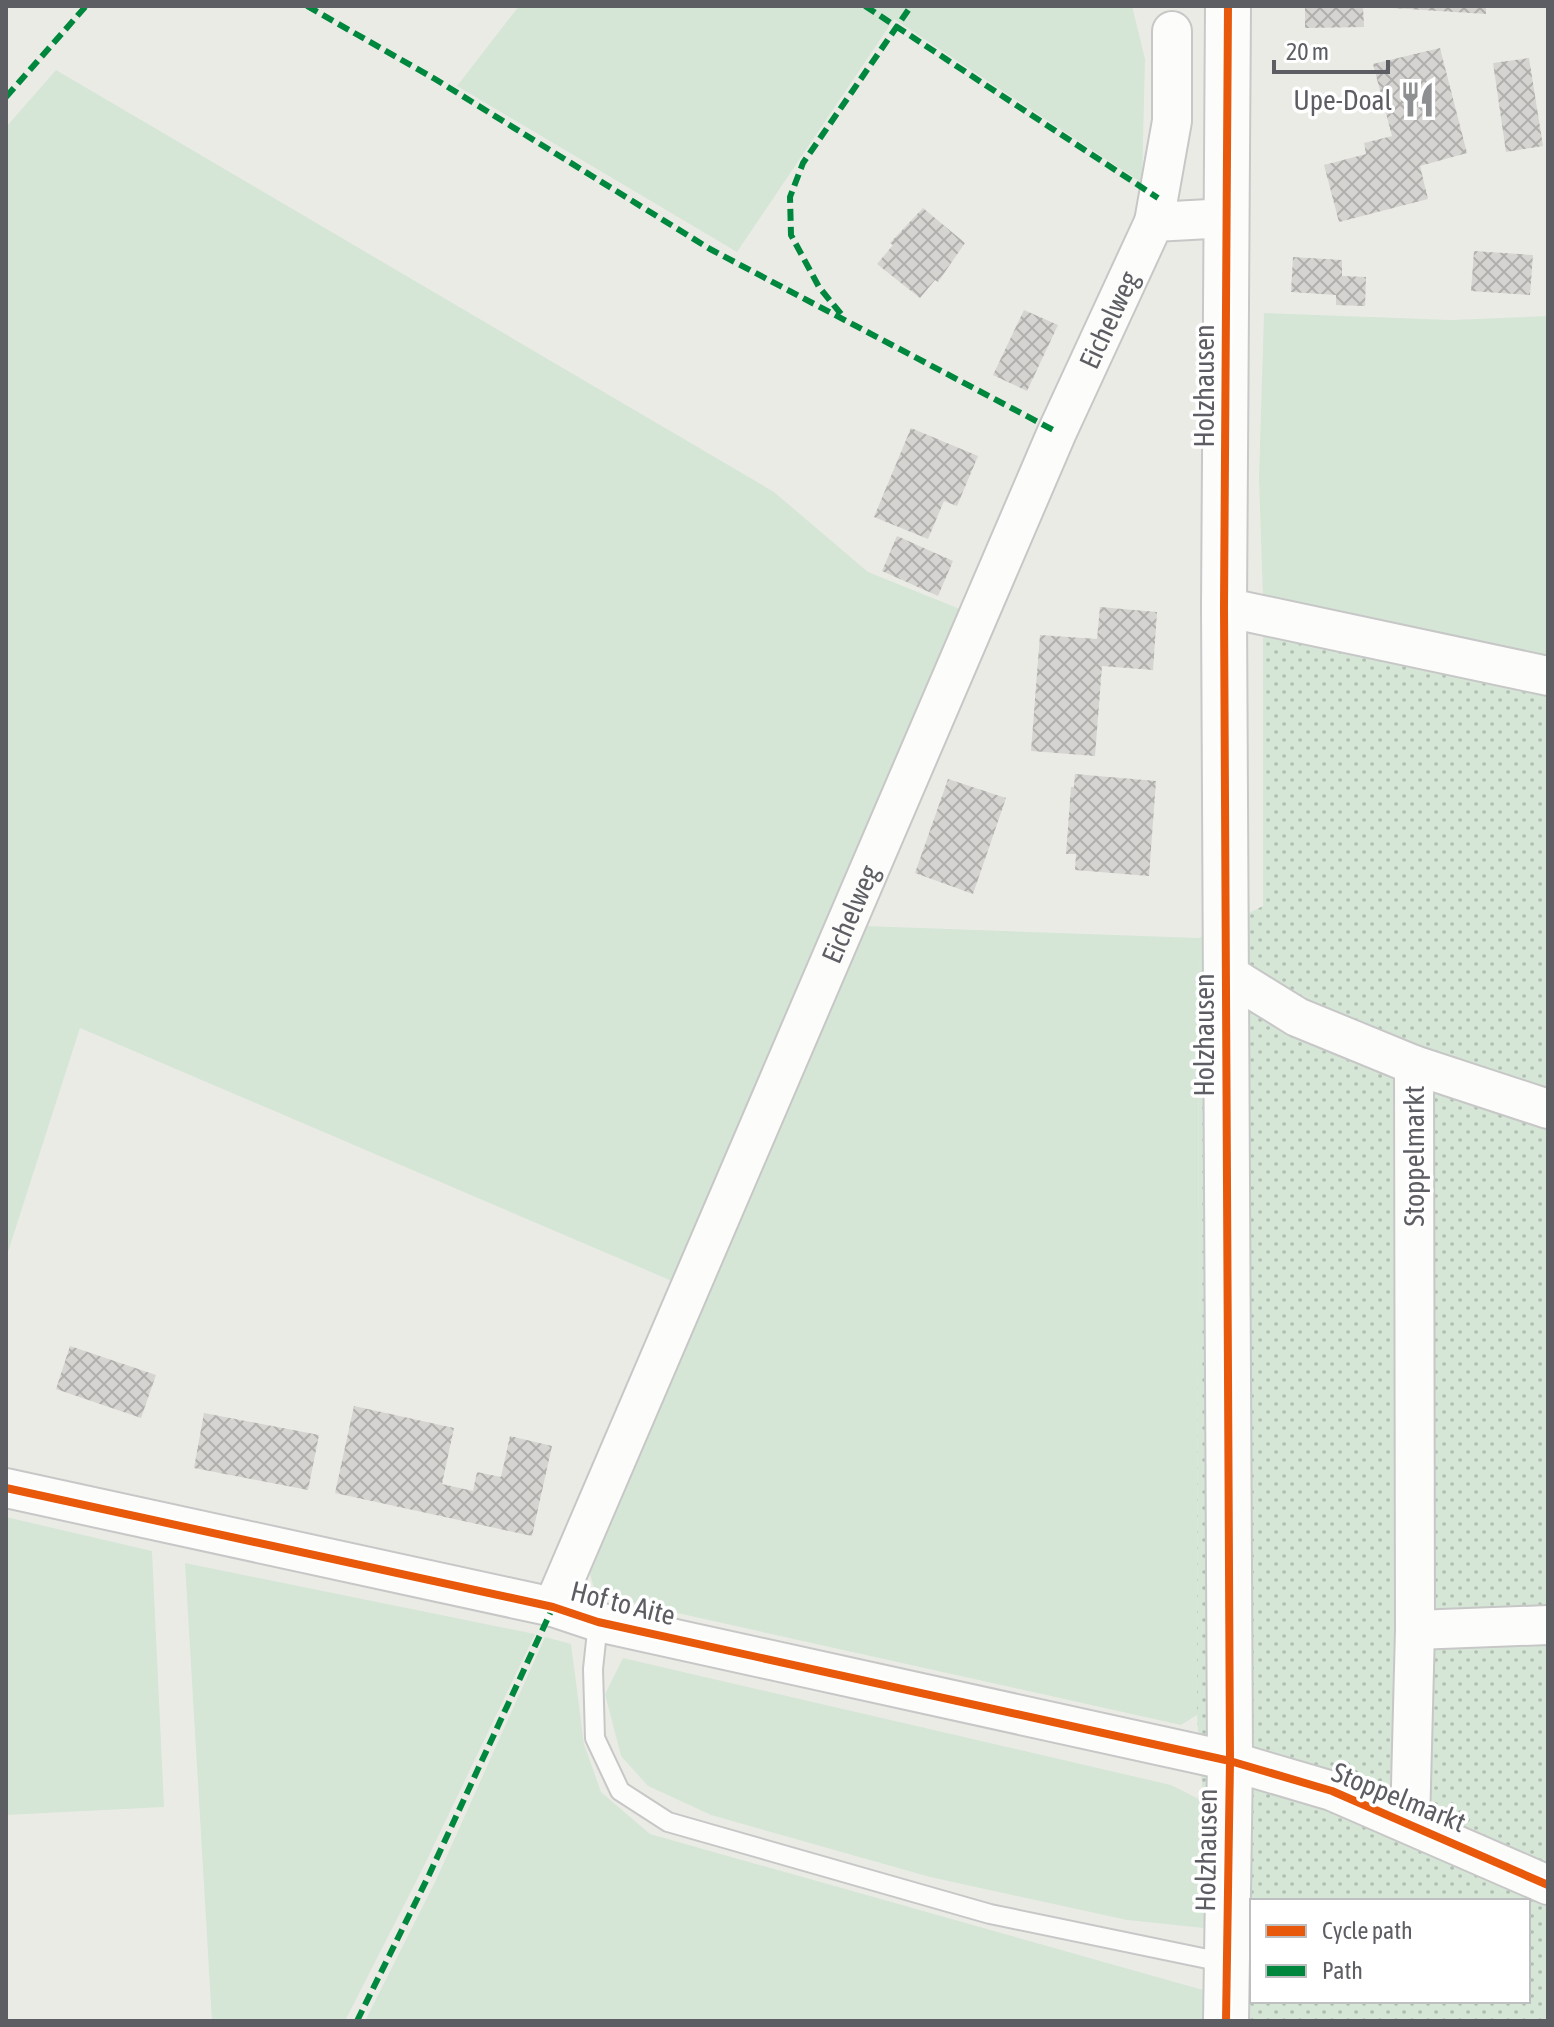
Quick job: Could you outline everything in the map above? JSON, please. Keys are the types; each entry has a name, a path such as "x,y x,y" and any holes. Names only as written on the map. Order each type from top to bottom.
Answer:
{"street":[{"path":"1169,18 1228,27"},
{"name":"Eichelweg","path":"553,1607 1057,432 1154,222 1172,121 1169,18"},
{"name":"Holzhausen","path":"1226,2021 1230,1761 1224,607 1228,27"},
{"path":"1154,222 1228,218"},
{"path":"1224,607 1548,676"},
{"name":"Stoppelmarkt","path":"1226,973 1297,1017 1414,1065 1548,1109"},
{"name":"Stoppelmarkt","path":"1410,1824 1415,1630 1414,1065"},
{"name":"Hof to Aite","path":"6,1488 553,1607 598,1622 1230,1761"},
{"path":"1415,1630 1548,1625"},
{"name":"Stoppelmarkt","path":"1230,1761 1332,1791 1548,1885"}],"lane":[{"path":"598,1622 593,1669 595,1738 620,1791 668,1822 990,1914 1227,1963"}],"green space":[{"path":"519,6 1132,6 1145,59 1142,183 894,19 737,252 457,86"},
{"path":"56,70 774,492 868,572 965,611 672,1281 80,1028 6,1258 6,127"},
{"path":"1264,313 1451,320 1548,316 1548,657 1263,598 1259,478"},
{"path":"1263,598 1548,657 1548,2021 1203,2021 1206,1843 1197,1715 1199,938 1263,906"},
{"path":"866,926 1199,938 1197,1715 1181,1725 596,1595 590,1574"},
{"path":"6,1517 152,1551 164,1807 6,1815"},
{"path":"185,1563 535,1634 423,1868 345,2021 212,2021"},
{"path":"545,1637 571,1644 584,1744 601,1792 650,1834 1203,1990 1203,2021 365,2021 436,1880"},
{"path":"623,1658 1171,1785 1203,1801 1204,1928 1127,1920 930,1877 711,1815 648,1786 621,1756 605,1694"}],"building":[{"path":"1305,6 1363,6 1364,27 1305,28"},
{"path":"1486,6 1486,14 1392,8"},
{"name":"Upe-Doal","path":"1440,48 1467,153 1420,166 1428,199 1339,222 1324,165 1366,154 1364,143 1392,136 1373,64"},
{"path":"1529,58 1543,146 1506,152 1493,63"},
{"path":"923,208 965,243 938,282 935,280 920,298 877,264 893,245 890,243"},
{"path":"1474,251 1533,255 1530,295 1471,291"},
{"path":"1293,257 1342,260 1342,276 1366,277 1365,306 1336,305 1336,295 1291,292"},
{"path":"1024,310 1058,325 1027,391 993,375"},
{"path":"911,428 978,456 957,506 944,501 928,539 874,517"},
{"path":"897,536 953,561 938,596 882,571"},
{"path":"1100,607 1157,612 1153,670 1102,666 1095,756 1031,751 1040,635 1097,639"},
{"path":"1075,774 1156,781 1149,876 1075,870 1076,854 1066,854 1071,787 1074,787"},
{"path":"948,779 1006,798 973,894 915,873"},
{"path":"70,1346 156,1375 141,1418 56,1389"},
{"path":"354,1406 454,1428 442,1484 473,1491 477,1472 501,1477 510,1436 552,1446 532,1536 335,1493"},
{"path":"204,1413 319,1435 308,1490 194,1468"}],"marked path":[{"path":"6,97 86,6"},
{"path":"307,6 435,79 710,249 1057,432"},
{"path":"865,6 1158,198"},
{"path":"841,314 819,287 791,235 790,197 803,163 911,6"},
{"path":"357,2021 429,1875 553,1607"}],"cycle path":[{"path":"1226,2021 1230,1761 1224,607 1228,6"},
{"path":"6,1488 553,1607 598,1622 1230,1761 1332,1791 1548,1885"}],"place":[{"name":"Upe-Doal","path":"1418,100"}]}
